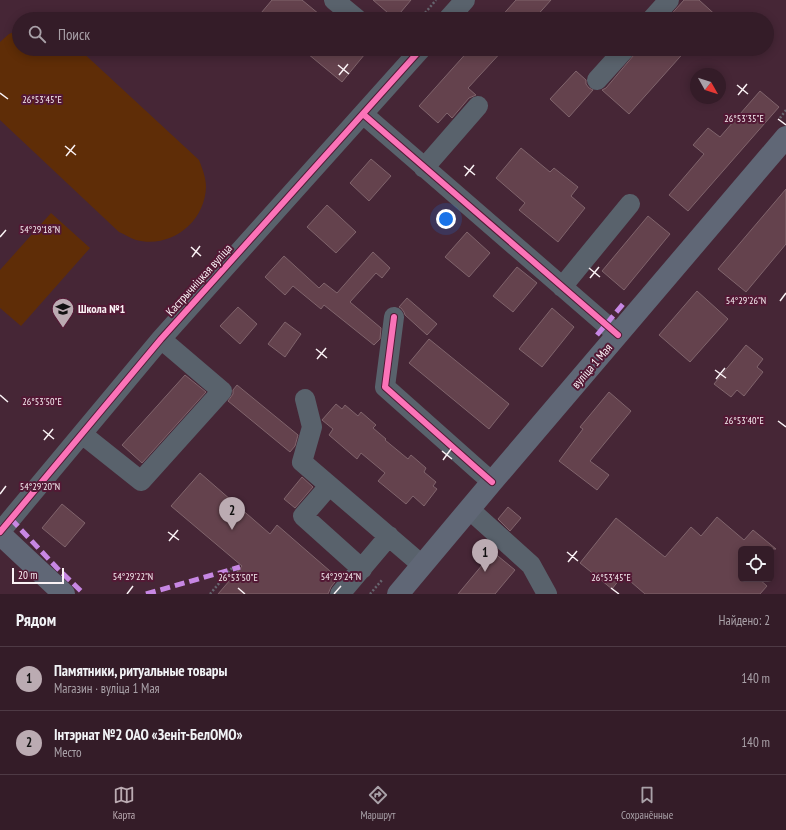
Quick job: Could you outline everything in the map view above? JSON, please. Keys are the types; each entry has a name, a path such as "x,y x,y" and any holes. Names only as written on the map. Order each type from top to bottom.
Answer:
{"main road":[{"name":"вуліца 1 Мая","path":"398,594 786,137"},
{"path":"0,533 64,594"}],"street":[{"path":"334,0 349,12"},
{"path":"454,12 465,0"},
{"path":"658,12 669,0"},
{"name":"Кастрычніцкая вуліца","path":"0,533 161,340 415,56"},
{"path":"597,80 619,56"},
{"path":"424,168 478,106"},
{"path":"363,114 618,335"},
{"path":"562,287 630,204"},
{"path":"394,317 385,387 492,482"},
{"path":"82,434 141,481 222,391 161,340"},
{"path":"305,399 312,427 302,462 422,565"},
{"path":"329,486 303,516 362,569"},
{"path":"469,509 531,564 547,594"},
{"path":"340,594 389,536"}],"path":[{"path":"426,12 436,0"},
{"path":"210,594 232,568"}],"shaded area":[{"path":"12,33 12,56 87,56 199,160 204,173 206,187 204,200 200,211 193,222 184,230 173,236 162,240 149,242 136,240 119,232 0,120 0,42"},
{"path":"51,213 90,248 21,326 0,308 0,270"}],"building":[{"path":"272,0 302,0 317,12 262,12"},
{"path":"373,0 411,0 401,12 387,12"},
{"path":"516,0 551,0 540,12 505,12"},
{"path":"684,0 699,0 712,12 673,12"},
{"path":"310,56 363,56 342,82"},
{"path":"464,56 498,56 468,88 476,95 469,98 452,118 447,113 438,123 419,106"},
{"path":"633,56 681,56 629,114 602,90 606,88"},
{"path":"576,71 586,80 586,84 589,88 593,90 569,117 550,99"},
{"path":"760,91 779,107 688,211 669,195 704,154 693,145 708,128 720,137"},
{"path":"521,148 550,172 554,168 578,187 571,196 585,208 558,242 519,210 525,203 496,178"},
{"path":"371,159 391,176 369,201 350,183"},
{"path":"786,189 786,244 746,292 718,269"},
{"path":"327,205 356,232 336,253 307,227"},
{"path":"648,216 670,234 624,290 602,271"},
{"path":"467,232 490,253 469,277 445,257"},
{"path":"373,252 390,268 382,278 376,273 350,302 381,328 380,339 374,345 324,305 321,309 293,286 285,295 265,277 284,256 319,288 324,283 337,293"},
{"path":"517,267 537,283 513,312 493,296"},
{"path":"697,291 728,319 690,362 659,335"},
{"path":"407,298 437,324 427,335 405,315 399,307"},
{"path":"238,307 257,324 240,344 220,326"},
{"path":"552,308 574,327 542,367 519,349"},
{"path":"285,322 301,334 285,357 268,344"},
{"path":"429,339 509,404 489,429 409,363"},
{"path":"746,345 763,359 757,367 763,372 744,396 737,390 731,397 714,384"},
{"path":"185,375 206,392 142,463 122,445"},
{"path":"237,385 298,435 295,446 290,452 228,401"},
{"path":"609,392 631,411 590,461 609,475 597,490 559,461 583,429 580,427"},
{"path":"336,404 342,409 345,405 358,416 361,412 376,425 373,428 386,439 385,440 408,459 411,455 426,468 424,472 436,482 433,486 437,489 424,506 413,496 406,504 378,481 385,473 361,453 357,459 329,435 333,429 322,420"},
{"path":"200,473 270,534 277,525 338,578 328,594 218,594 242,566 171,506"},
{"path":"302,477 313,487 295,508 284,499"},
{"path":"62,504 85,523 65,547 42,528"},
{"path":"508,507 521,518 510,531 498,519"},
{"path":"717,517 744,540 753,530 772,546 738,546 738,582 762,582 767,586 760,594 645,594 623,575 612,589 580,563 616,518 665,557 691,527 701,536"},
{"path":"493,552 515,570 495,594 458,594"}],"marked path":[{"path":"597,335 624,303"},
{"path":"11,519 57,568 84,594"},
{"path":"146,594 240,567"}],"cycle path":[{"path":"0,532 161,339 415,56"},
{"path":"363,114 618,335"},
{"path":"394,317 385,387 492,482"}],"place":[{"name":"Школа №1","path":"63,328"},
{"name":"Інтэрнат №2 ОАО «Зеніт-БелОМО»","path":"232,530"},
{"name":"Памятники, ритуальные товары","path":"485,572"}]}
